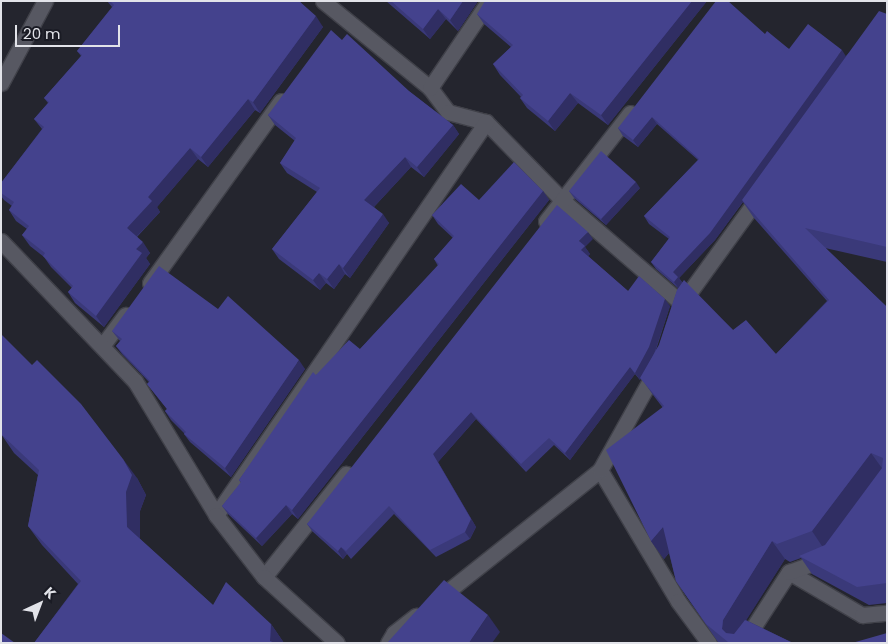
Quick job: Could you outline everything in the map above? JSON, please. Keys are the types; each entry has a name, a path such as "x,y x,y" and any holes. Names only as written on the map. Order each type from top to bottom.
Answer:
{"street":[{"path":"1,82 44,1"},
{"path":"323,1 339,21 430,88 448,112 486,122 563,200 681,303"},
{"path":"430,88 489,1"},
{"path":"102,346 289,90"},
{"path":"539,231 640,101"},
{"path":"216,515 486,122"},
{"path":"675,321 681,303 767,185"},
{"path":"1,241 135,381 216,515 264,577 337,643"},
{"path":"388,643 394,633 600,470 663,358"},
{"path":"264,577 356,462"},
{"path":"600,470 678,601 708,643"},
{"path":"742,643 789,572 830,557 836,549"},
{"path":"789,572 862,615 887,613"}],"building":[{"path":"110,1 299,1 316,16 253,102 248,99 201,157 190,148 148,197 152,201 127,228 143,242 136,249 142,253 96,316 68,292 73,286 43,256 45,253 22,235 29,226 9,210 14,202 1,193 1,183 44,127 34,119 49,102 44,98 82,55 77,51 114,5"},
{"path":"391,1 463,1 450,20 438,9 423,29"},
{"path":"485,1 692,1 601,115 570,93 548,121 520,98 523,95 493,64 513,45 477,14"},
{"path":"716,1 728,1 765,34 767,31 789,49 808,24 842,50 710,233 673,272 678,277 674,282 651,262 670,237 644,216 699,159 652,117 633,140 618,128"},
{"path":"879,11 887,14 887,247 805,228 887,307 887,583 857,587 799,556 825,545 882,468 883,458 871,453 812,531 777,544 772,541 723,620 722,629 726,633 734,634 745,620 793,643 728,643 706,624 676,581 663,527 651,541 606,450 664,406 640,378 659,345 677,290 684,280 733,330 746,320 776,354 829,300 742,200"},
{"path":"331,30 342,40 347,34 409,91 453,125 417,167 405,157 364,200 383,214 343,268 339,264 327,279 319,273 313,280 272,249 320,188 280,163 296,138 268,115"},
{"path":"601,151 636,182 601,219 569,191"},
{"path":"514,162 543,191 292,510 286,505 256,538 222,506 241,482 239,480 313,372 316,375 349,340 360,349 439,264 434,259 454,236 432,215 461,184 479,200"},
{"path":"557,205 588,232 579,241 585,246 581,250 628,291 639,276 665,299 649,347 635,373 630,367 565,453 549,438 521,464 471,412 433,454 471,519 465,532 430,550 389,506 346,551 341,547 338,551 307,524"},
{"path":"159,266 218,309 228,296 299,360 225,468 184,434 186,432 165,411 167,409 147,384 150,381 116,346 122,339 112,331"},
{"path":"1,334 32,365 37,360 81,404 123,459 132,475 126,492 127,527 213,605 226,582 271,624 270,641 275,643 34,643 81,581 28,526 39,470 1,434"},
{"path":"444,580 488,615 469,643 387,643"},
{"path":"1,633 15,643 1,643"},
{"path":"887,633 887,643 852,643"}]}
